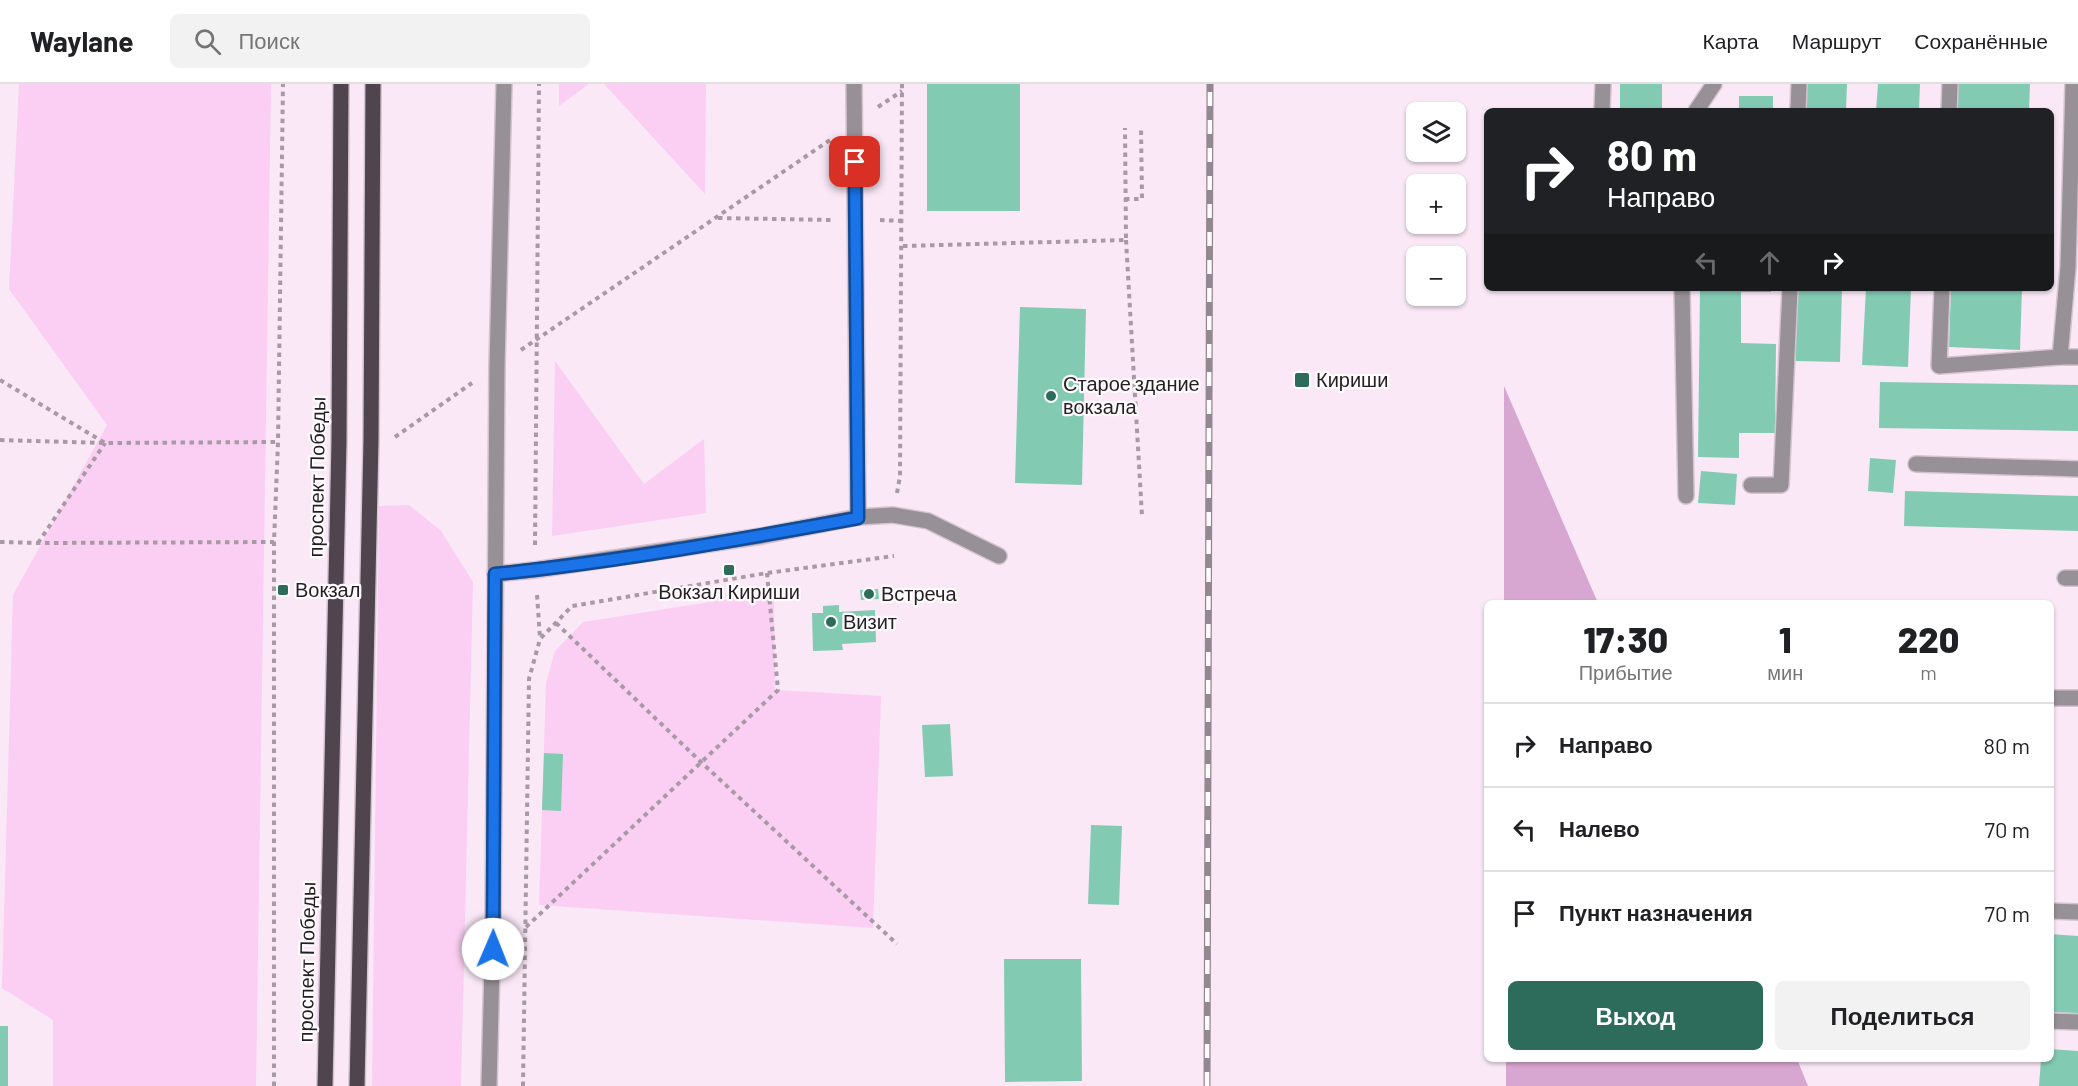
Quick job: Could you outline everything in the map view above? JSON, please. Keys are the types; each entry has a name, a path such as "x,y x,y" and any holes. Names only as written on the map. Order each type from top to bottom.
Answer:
{"main road":[{"name":"проспект Победы","path":"325,1086 339,441 341,84"},
{"path":"357,1086 371,440 373,84"}],"street":[{"path":"489,1086 504,84"},
{"path":"854,84 858,518"},
{"path":"1602,108 1603,84"},
{"path":"1698,108 1713,84"},
{"path":"1797,108 1799,84"},
{"path":"1949,108 1950,84"},
{"path":"2060,357 2073,267 2073,84"},
{"path":"1682,291 1686,496"},
{"path":"1751,485 1781,485 1790,291"},
{"path":"1942,291 1939,366 2078,357"},
{"path":"1916,464 2078,469"},
{"path":"495,574 762,536 858,518 893,514 928,521 999,556"},
{"path":"2054,698 2078,698"},
{"path":"2054,911 2078,912"},
{"path":"2054,1021 2078,1022"}],"path":[{"path":"274,1086 274,542 278,442 283,84"},
{"path":"535,550 539,84"},
{"path":"893,514 900,476 903,246 902,84"},
{"path":"524,349 902,91"},
{"path":"1125,128 1126,240 1142,516"},
{"path":"1125,199 1142,199 1141,128"},
{"path":"717,218 903,220"},
{"path":"903,246 1126,240"},
{"path":"0,380 105,443"},
{"path":"388,441 468,386"},
{"path":"0,440 105,443 278,442"},
{"path":"38,543 105,443"},
{"path":"0,542 274,542"},
{"path":"540,639 572,606 767,573 894,556"},
{"path":"525,928 778,690 767,573"},
{"path":"523,1086 529,679 540,639 538,604"},
{"path":"556,623 702,763 897,944"}],"shaded area":[{"path":"19,84 271,84 256,1086 53,1086 53,1020 2,988 13,595 107,425 9,289"},
{"path":"559,84 589,84 559,106"},
{"path":"604,84 706,84 705,194"},
{"path":"555,361 644,484 704,439 706,513 552,536"},
{"path":"1504,386 1597,600 1504,600"},
{"path":"409,505 441,531 473,582 461,1086 372,1086 379,506"},
{"path":"774,592 775,690 881,696 873,928 539,905 546,683 555,651 583,622"},
{"path":"1506,1062 1798,1062 1808,1086 1506,1086"}],"building":[{"path":"927,84 1020,84 1020,211 927,211"},
{"path":"1620,84 1662,84 1662,108 1620,108"},
{"path":"1804,84 1847,84 1846,108 1802,108"},
{"path":"1878,84 1920,84 1919,108 1876,108"},
{"path":"1958,84 2030,84 2029,108 1957,108"},
{"path":"1739,96 1773,96 1773,108 1739,108"},
{"path":"1700,291 1771,291 1741,292 1741,343 1776,344 1775,433 1739,433 1739,458 1698,457"},
{"path":"1796,291 1842,291 1840,362 1796,361"},
{"path":"1866,291 1911,291 1908,367 1862,365"},
{"path":"1951,291 2022,291 2020,350 1949,347"},
{"name":"Старое здание вокзала","path":"1020,307 1086,309 1082,485 1015,483"},
{"path":"1880,382 2078,385 2078,431 1879,428"},
{"path":"1870,458 1896,460 1893,493 1868,491"},
{"path":"1701,471 1737,474 1735,505 1698,503"},
{"path":"1905,491 2078,496 2078,531 1904,526"},
{"name":"Встреча","path":"878,589 879,599 861,600 860,590"},
{"path":"839,605 839,612 875,610 876,642 842,644 843,650 813,651 812,613 823,613 823,606"},
{"path":"950,724 953,776 925,777 922,725"},
{"path":"544,753 563,754 561,811 542,810"},
{"path":"1091,825 1122,826 1119,905 1088,904"},
{"path":"2054,934 2078,936 2078,1013 2054,1012"},
{"path":"1004,959 1081,959 1082,1081 1005,1082"},
{"path":"0,1026 8,1026 8,1086 0,1086"},
{"path":"2054,1049 2078,1051 2078,1086 2039,1086 2041,1062 2054,1062"}],"railway":[{"path":"1207,1086 1210,84"}],"place":[{"name":"Кириши","path":"1302,380"},
{"name":"Старое здание вокзала","path":"1051,396"},
{"name":"Вокзал Кириши","path":"729,570"},
{"name":"Вокзал","path":"283,590"},
{"name":"Встреча","path":"869,594"},
{"name":"Визит","path":"831,622"}],"route":[{"path":"493,949 495,574 762,536 858,518 855,162"}]}
